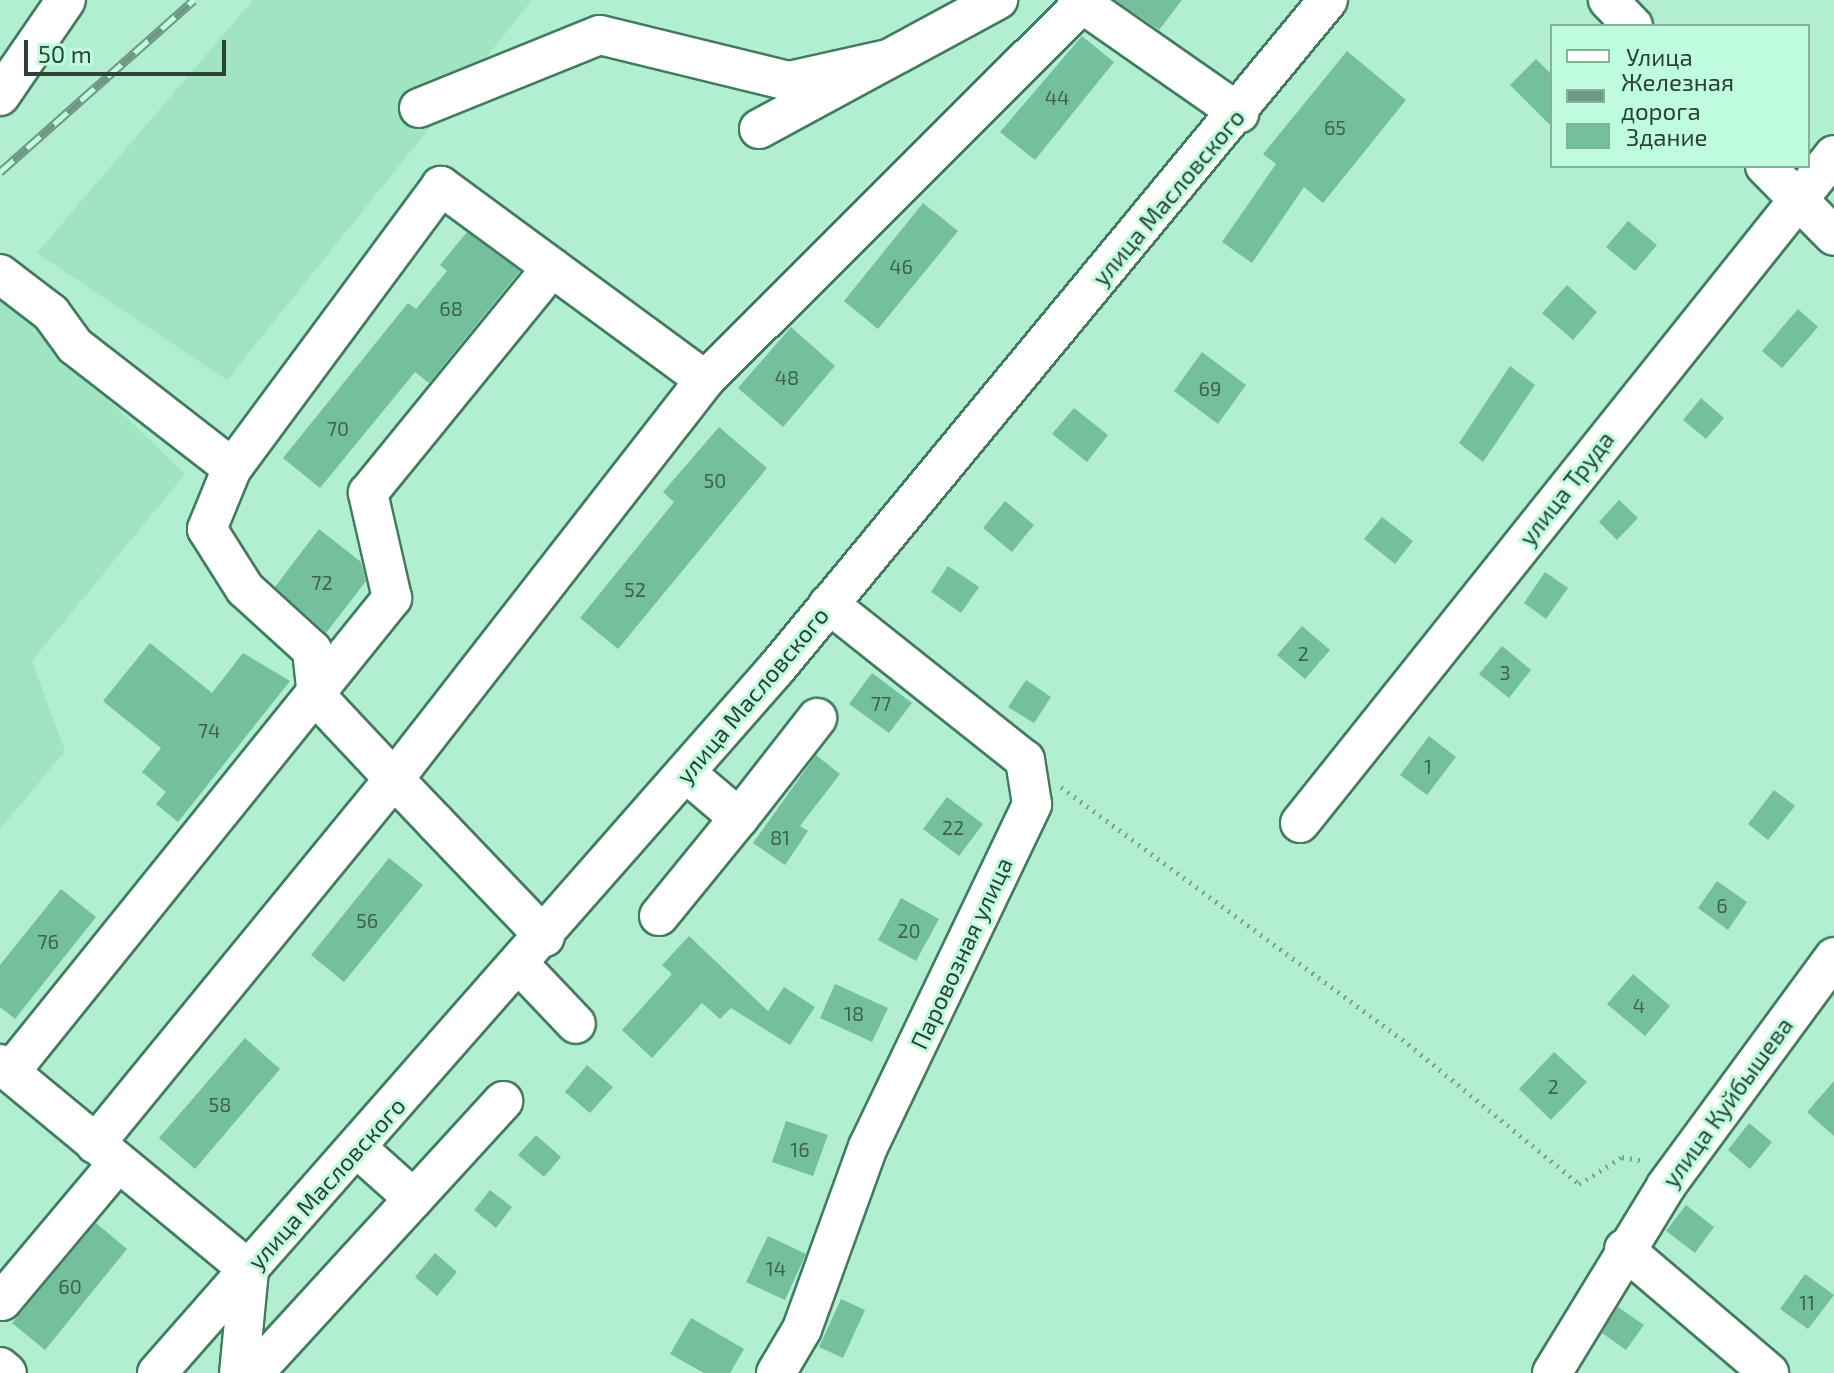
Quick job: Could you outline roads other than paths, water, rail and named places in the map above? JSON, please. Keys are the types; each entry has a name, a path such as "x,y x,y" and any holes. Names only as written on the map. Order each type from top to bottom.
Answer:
{"street":[{"path":"0,96 66,0"},
{"path":"759,129 998,0"},
{"name":"улица Масловского","path":"157,1373 545,937 686,773 1239,113 1328,0"},
{"path":"1608,0 1631,24"},
{"path":"2,1301 107,1154 705,380 1080,2 1239,113"},
{"path":"419,108 600,35 789,81 888,59"},
{"name":"улица Труда","path":"1300,823 1795,198 1832,160"},
{"path":"1767,168 1834,236"},
{"path":"545,937 317,697 312,650 245,589 207,529 232,468 441,186 705,380"},
{"path":"239,1373 249,1270 5,1068 317,697 392,598 368,493 552,267"},
{"path":"0,274 51,313 75,346 232,468"},
{"name":"Паровозная улица","path":"776,1373 802,1329 868,1147 1032,804 1025,760 829,604"},
{"path":"659,916 817,718"},
{"path":"686,773 739,818"},
{"name":"улица Куйбышева","path":"1552,1373 1624,1249 1666,1186 1834,957"},
{"path":"520,965 576,1024"},
{"path":"254,1373 503,1101"},
{"path":"357,1148 414,1199"},
{"path":"1624,1249 1769,1373"},
{"path":"0,1367 7,1373"}],"railway":[{"path":"0,172 194,0"}]}
